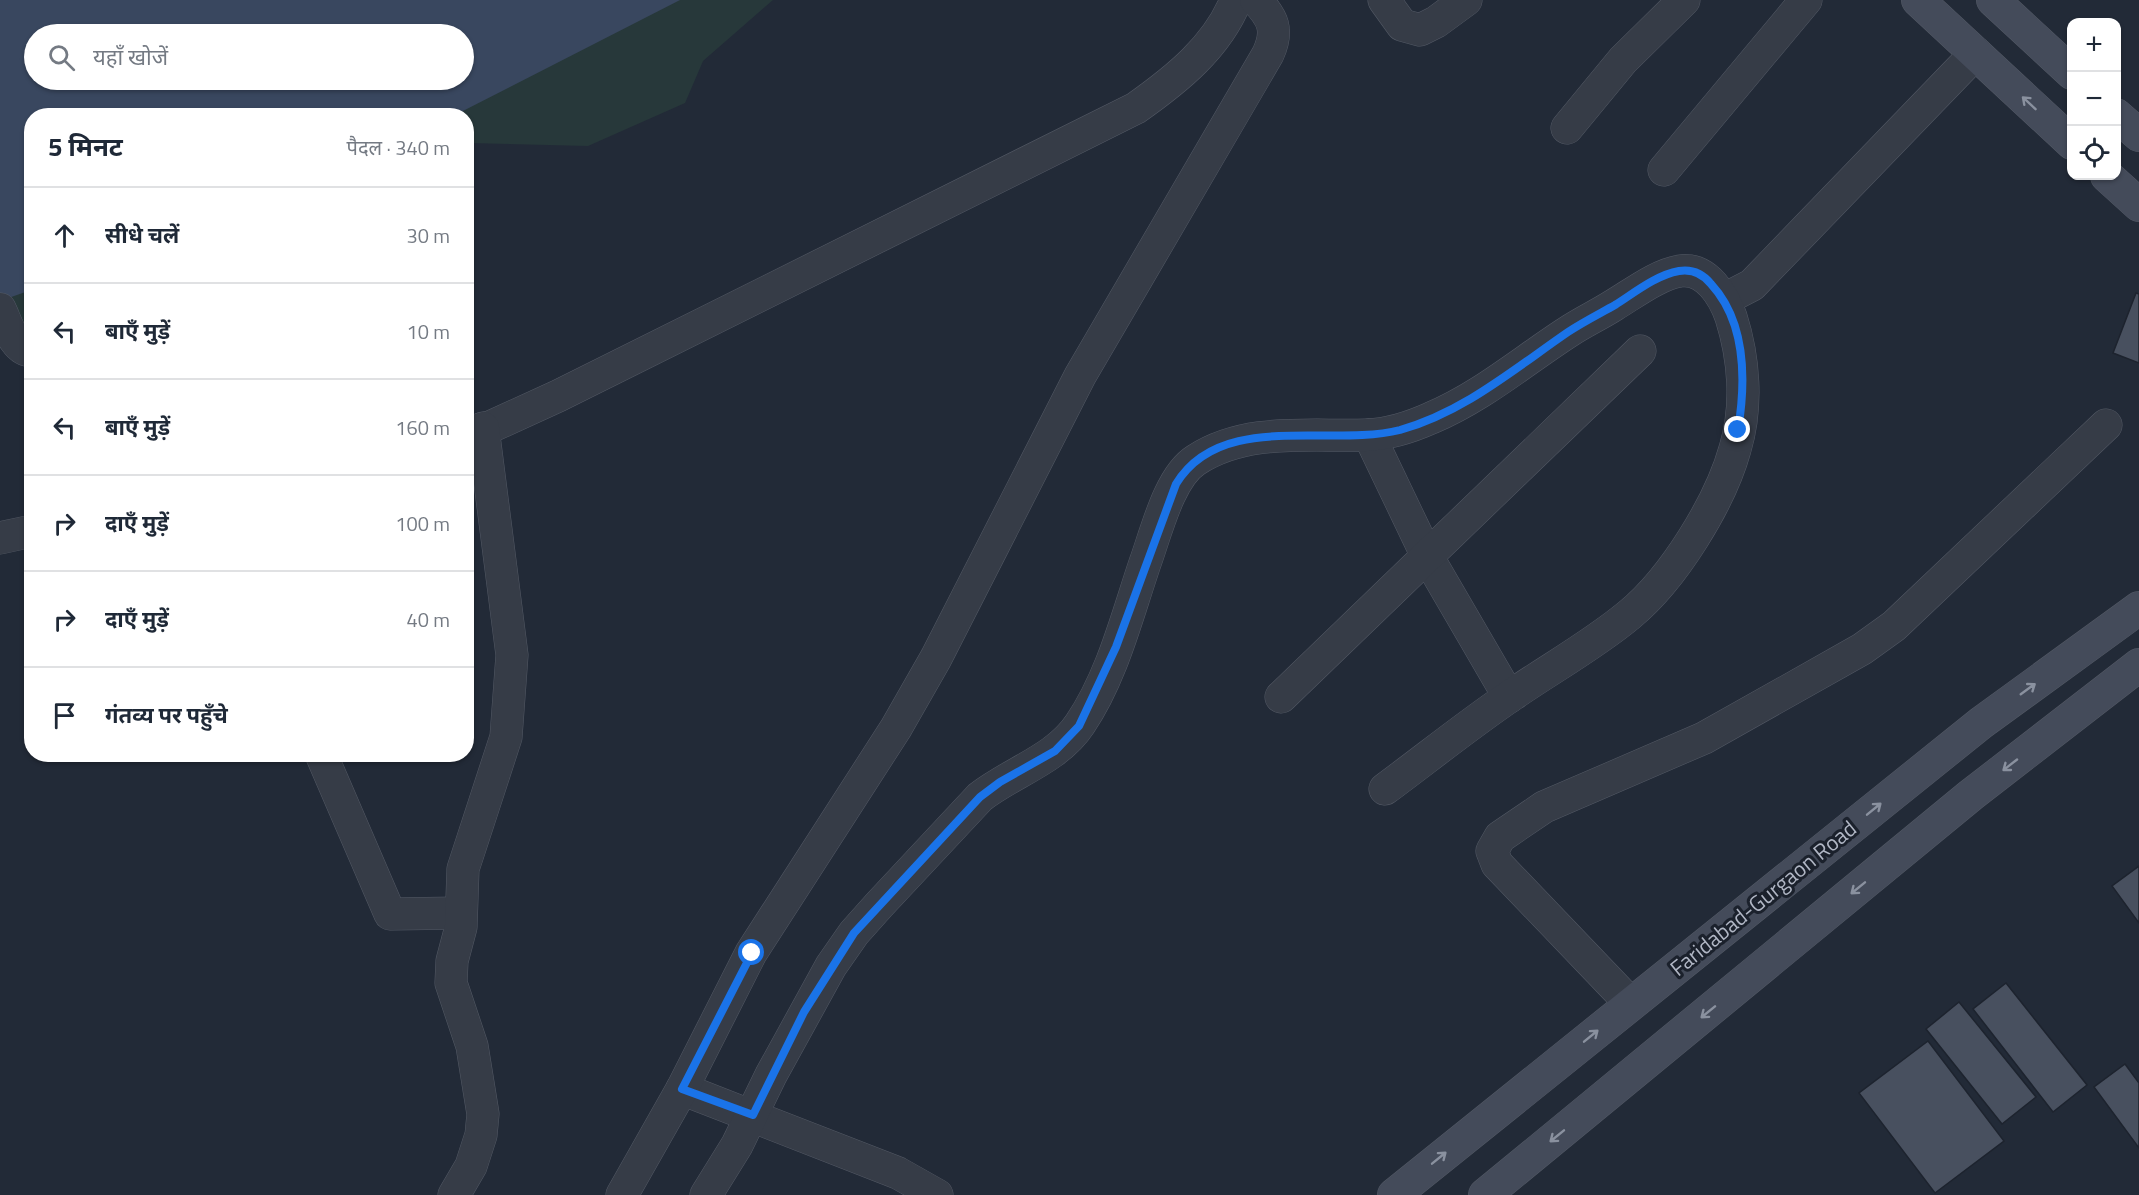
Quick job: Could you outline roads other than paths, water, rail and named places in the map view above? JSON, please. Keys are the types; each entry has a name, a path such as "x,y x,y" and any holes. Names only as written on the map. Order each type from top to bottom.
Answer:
{"main road":[{"path":"1918,0 2067,138"},
{"path":"1993,0 2071,72"},
{"path":"2121,119 2139,135"},
{"path":"2111,180 2139,206"},
{"name":"Faridabad-Gurgaon Road","path":"1394,1195 1981,723 2139,608"},
{"path":"1485,1195 1971,795 2139,665"}],"street":[{"path":"454,1195 471,1166 481,1135 483,1114 472,1046 451,983 461,912 462,869 506,737 512,656 475,431 558,396 1136,108 1163,89 1202,54 1226,24 1236,0"},
{"path":"622,1195 682,1089 752,953 896,728 936,658 1080,376 1268,54 1274,40 1274,26 1267,12 1256,0"},
{"path":"1384,0 1402,25 1420,30 1436,22 1466,0"},
{"path":"1567,128 1623,60 1684,0"},
{"path":"1664,170 1806,0"},
{"path":"1725,299 1752,285 1976,53"},
{"path":"706,1195 753,1115 804,1012 854,933 980,797 1000,782 1055,751 1079,726 1116,647 1161,519 1185,469 1196,460 1228,446 1283,434 1369,435 1399,430 1461,405 1496,384 1570,330 1666,275 1689,270 1698,273 1725,299 1740,346 1741,411 1736,448 1701,523 1671,570 1629,616 1509,697 1385,789"},
{"path":"0,309 16,341 21,349 24,350"},
{"path":"1281,697 1640,351"},
{"path":"1631,1004 1497,864 1492,851 1500,837 1544,807 1713,733 1862,649 1894,626 2106,425"},
{"path":"1369,435 1427,556 1509,697"},
{"path":"0,538 24,533"},
{"path":"324,762 390,914 461,912"},
{"path":"682,1089 898,1173 937,1195"}],"water":[{"path":"0,0 680,0 469,108 24,108 24,292 0,301"}]}
